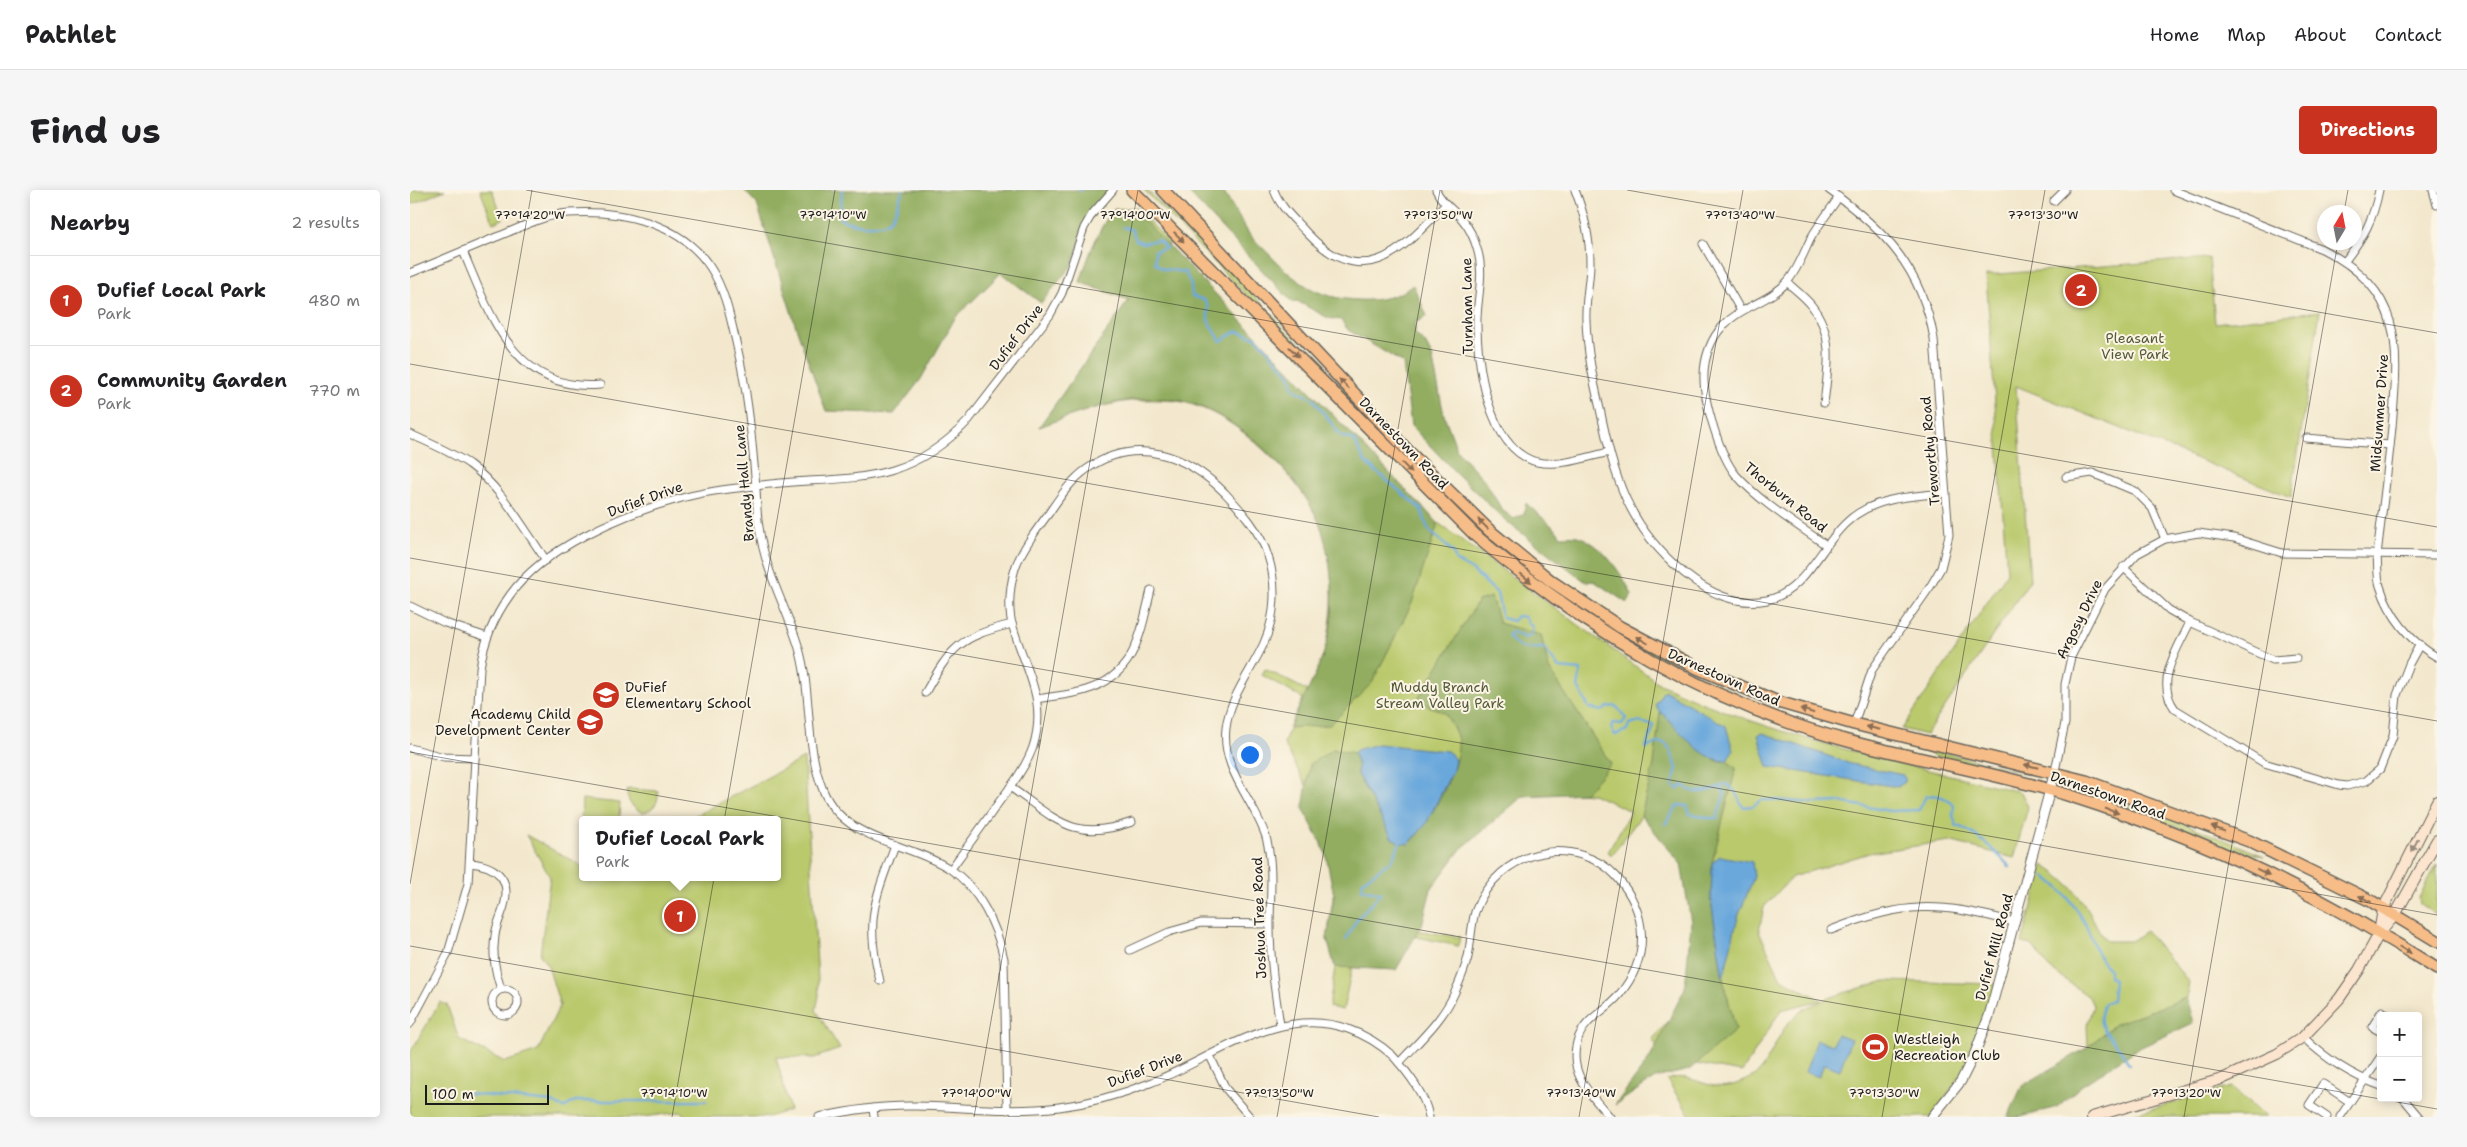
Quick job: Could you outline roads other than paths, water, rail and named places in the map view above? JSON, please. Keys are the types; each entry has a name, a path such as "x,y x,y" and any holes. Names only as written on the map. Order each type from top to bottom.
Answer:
{"main road":[{"name":"Darnestown Road","path":"1132,190 1256,312 1471,531 1534,585 1576,614 1670,670 1772,716 1849,741 2050,790 2201,844 2299,890 2437,969"},
{"name":"Darnestown Road","path":"1163,190 1410,453 1490,531 1551,581 1620,627 1697,668 1778,702 1854,724 2055,771 2122,792 2248,841 2395,915 2437,941"},
{"path":"2378,934 2383,909 2437,801"},
{"path":"2092,1117 2231,1075 2277,1054 2303,1037 2339,999 2359,970 2378,934 2395,915 2437,840"}],"street":[{"name":"Dufief Drive","path":"410,1024 448,953 468,884 480,668 487,637 511,593 546,560 570,544 615,522 649,509 701,493 756,485 882,474 913,463 934,451 968,421 1050,314 1062,293 1084,228 1092,214 1113,190"},
{"path":"1274,190 1279,203 1321,248 1330,254 1350,261 1375,262 1385,259 1408,245 1445,205"},
{"name":"Turnham Lane","path":"1436,190 1445,205 1466,225 1478,252 1481,270 1478,348 1496,422 1506,442 1525,458 1540,462 1564,462 1609,452"},
{"path":"1575,190 1582,208 1589,240 1590,264 1586,317 1588,353 1609,452 1622,491 1644,532 1672,563 1698,584 1716,595 1748,602 1778,596 1795,585 1848,520 1874,505 1895,498 1946,493"},
{"name":"Treworthy Road","path":"1829,190 1882,232 1902,256 1918,284 1934,339 1949,535 1941,568 1930,588 1872,670 1854,724"},
{"path":"2054,201 2065,190"},
{"name":"Midsummer Drive","path":"2173,190 2322,249 2344,260 2376,292 2386,310 2394,332 2397,366 2377,555 2380,584 2387,603 2402,628 2437,657"},
{"path":"2344,260 2358,243 2374,216 2378,190"},
{"path":"2433,190 2437,205"},
{"name":"Thorburn Road","path":"1826,546 1765,500 1737,476 1729,466 1718,443 1704,375 1709,348 1718,332 1741,311 1761,302 1787,282 1802,258 1812,236 1839,197"},
{"name":"Brandy Hall Lane","path":"410,273 532,221 568,213 630,216 669,231 687,243 710,266 727,302 747,388 758,526 774,588 798,646 804,673 810,745 823,792 832,807 853,826 951,870 981,903 1001,943 1004,959 1007,1110"},
{"path":"1703,244 1741,311"},
{"path":"463,251 491,317 502,337 518,355 538,372 557,381 582,386 600,385"},
{"path":"1787,282 1812,306 1825,333 1829,360 1824,403"},
{"path":"410,434 460,459 481,475 496,489 546,560"},
{"path":"2306,438 2390,445"},
{"name":"Joshua Tree Road","path":"951,870 1010,787 1025,764 1033,746 1037,727 1037,699 1032,676 1012,624 1013,577 1026,547 1069,485 1087,469 1105,459 1126,453 1152,452 1170,456 1192,465 1214,483 1240,509 1258,533 1267,554 1274,584 1274,604 1264,643 1229,710 1225,730 1225,747 1234,773 1257,813 1271,858 1270,966 1280,1025"},
{"path":"2066,476 2092,474 2135,491 2152,508 2165,539"},
{"name":"Argosy Drive","path":"2055,771 2065,723 2066,684 2071,657 2105,589 2123,567 2137,554 2165,539 2212,534 2234,538 2282,553 2437,555"},
{"path":"2123,567 2169,610 2190,622 2273,660 2296,658"},
{"path":"1037,699 1084,691 1104,683 1118,673 1132,655 1140,637 1151,590"},
{"path":"410,606 445,623 487,637"},
{"path":"2190,622 2167,674 2167,694 2175,709 2264,763 2347,786 2366,782 2380,768 2393,736 2398,695 2402,682 2420,644"},
{"path":"925,694 943,661 965,640 976,634 1012,624"},
{"path":"410,748 444,756 475,758"},
{"name":"Dufief Mill Road","path":"1932,1117 1961,1081 1976,1053 1989,1016 2055,771"},
{"path":"1010,787 1054,818 1082,830 1112,829 1132,822"},
{"path":"880,981 873,952 871,925 879,888 895,845"},
{"path":"1399,1063 1440,1019 1454,994 1468,958 1475,912 1488,887 1497,876 1525,858 1545,852 1570,852 1586,857 1612,872 1628,889 1640,919 1642,939 1639,959 1632,977 1618,996 1587,1022 1577,1041 1576,1067 1582,1084 1610,1117"},
{"path":"470,863 485,864 495,869 504,884 505,904 498,921 493,948 495,971 501,989"},
{"path":"1831,930 1885,912 1918,906 1940,906 1973,911 2014,922"},
{"path":"1130,950 1169,932 1201,923 1270,924"},
{"path":"2377,1019 2372,1027 2377,1030"},
{"name":"Dufief Drive","path":"819,1117 873,1108 915,1106 1007,1110 1060,1107 1109,1097 1151,1083 1260,1032 1280,1025 1300,1022 1340,1026 1370,1039 1399,1063 1418,1088 1429,1117"},
{"path":"2303,1037 2321,1055 2364,1080 2377,1085"},
{"path":"1210,1056 1226,1089 1250,1117"},
{"path":"2340,1117 2380,1057"},
{"path":"2327,1117 2309,1105 2323,1084 2350,1102"},
{"path":"2406,1102 2419,1117"},
{"path":"873,1108 874,1117"}],"water":[{"path":"1664,690 1726,726 1733,750 1727,761 1717,760 1699,750 1660,712 1655,705"},
{"path":"1763,733 1851,764 1903,775 1906,781 1898,787 1768,767 1758,735"},
{"path":"1378,744 1447,751 1455,760 1453,770 1426,824 1409,844 1400,843 1392,838 1357,774 1358,766 1354,753 1356,750"},
{"path":"1720,856 1752,862 1754,877 1738,917 1723,979 1711,900 1712,863"},
{"path":"1837,1034 1851,1039 1840,1070 1824,1064 1819,1077 1805,1072 1817,1040 1833,1045"}],"waterway":[{"path":"842,190 840,218 854,224 863,225 887,222 894,213 903,190"},
{"path":"1123,227 1132,230 1136,240 1143,243 1158,240 1166,248 1155,251 1155,263 1163,269 1185,272 1191,285 1192,296 1204,300 1208,306 1208,321 1221,341 1237,331 1257,338 1290,375 1294,389 1313,399 1341,436 1354,440 1365,462 1421,509 1428,529 1453,552 1456,561 1472,570 1497,593 1502,618 1513,621 1517,616 1525,617 1533,627 1531,635 1526,638 1512,632 1508,635 1515,644 1528,649 1544,648 1559,668 1581,670 1578,687 1589,708 1602,711 1608,707 1616,706 1626,718 1622,724 1613,723 1611,728 1615,735 1627,730 1629,724 1637,722 1653,725 1646,748 1657,743 1665,743 1670,749 1677,768 1673,785 1678,789 1683,785 1693,791 1703,792 1726,784 1734,790 1743,807 1753,806 1762,800 1775,800 1813,803 1839,802 1890,811 1919,810 1926,796 1934,795 1944,798 1954,805 1953,815 1956,825 1972,833 1985,843 2010,867"},
{"path":"1665,824 1678,805 1687,806 1690,814 1717,818 1725,792 1719,788"},
{"path":"1346,939 1357,919 1381,893 1362,889 1363,881 1392,860 1400,843"},
{"path":"2044,876 2063,892 2080,914 2098,955 2109,969 2109,977 2114,979 2112,1001 2105,1003 2101,1021 2104,1030 2120,1049 2129,1064"},
{"path":"460,1093 552,1102 564,1108 575,1101 706,1101"}],"place":[{"name":"Community Garden","path":"2081,290"},
{"name":"DuFief Elementary School","path":"606,695"},
{"name":"Academy Child Development Center","path":"590,722"},
{"name":"Dufief Local Park","path":"680,916"},
{"name":"Westleigh Recreation Club","path":"1875,1047"}],"park label":[{"name":"Pleasant View Park","path":"2135,346"},
{"name":"Muddy Branch Stream Valley Park","path":"1440,696"}]}
